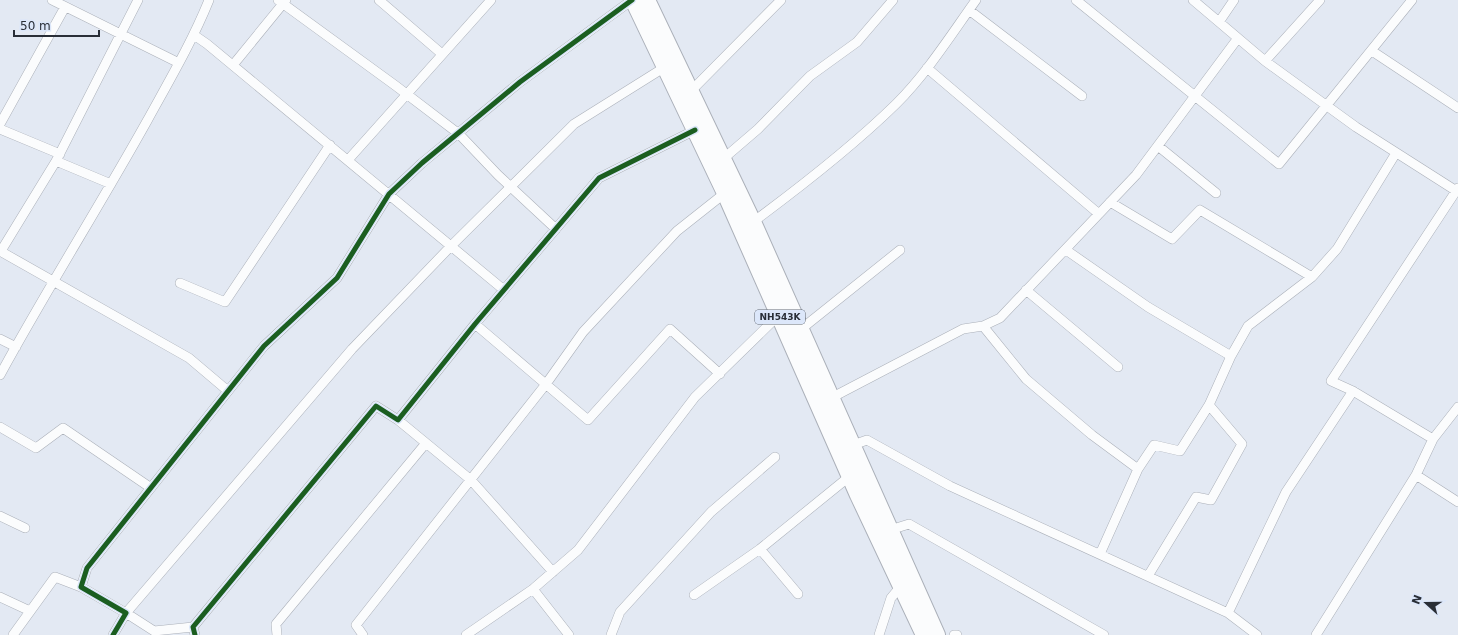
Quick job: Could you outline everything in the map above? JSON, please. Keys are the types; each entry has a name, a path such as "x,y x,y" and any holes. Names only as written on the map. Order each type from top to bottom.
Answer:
{"highway":[{"name":"NH543K","path":"632,0 665,67 701,127 723,159 753,222 800,330 850,476 884,533 937,635"},
{"name":"NH543K","path":"647,0 691,91 701,127 725,193 779,315 825,401 852,446 884,533 901,586 924,635"}],"street":[{"path":"52,0 179,63"},
{"path":"138,0 58,158 0,251 189,358 228,391"},
{"path":"0,375 53,281 111,184 179,63 194,35 209,0"},
{"path":"379,0 442,54"},
{"path":"348,160 491,0"},
{"path":"81,587 87,568 264,346 337,278 389,194 422,163 459,134 520,82 632,0"},
{"path":"691,91 781,0"},
{"path":"723,159 758,129 810,76 856,42 893,0"},
{"path":"753,222 826,167 897,103 927,68 976,0"},
{"path":"1076,0 1279,164 1412,0"},
{"path":"1193,0 1265,61 1326,106 1396,153 1457,190 1331,381 1353,391 1433,439"},
{"path":"1219,22 1234,0"},
{"path":"1265,61 1320,0"},
{"path":"233,65 282,1 459,134 511,187 556,229"},
{"path":"0,124 65,6"},
{"path":"969,10 1082,96"},
{"path":"194,35 233,65 504,290"},
{"path":"825,401 963,329 983,326 1000,318 1136,176 1238,38"},
{"path":"1372,51 1458,108"},
{"path":"113,635 126,613 352,349 451,246 574,124 665,67"},
{"path":"927,68 1099,214"},
{"path":"398,420 475,324 599,178 701,127"},
{"path":"0,129 111,184"},
{"path":"180,283 225,302 330,146"},
{"path":"1158,146 1216,193"},
{"path":"1100,554 1138,469 1154,445 1180,451 1209,405 1231,356 1248,326 1312,276 1337,249 1396,153"},
{"path":"363,635 356,625 546,384 583,332 677,231 725,193"},
{"path":"1110,202 1172,239 1200,210 1312,276"},
{"path":"800,330 900,250"},
{"path":"1066,250 1148,307 1231,356"},
{"path":"1026,290 1118,367"},
{"path":"466,635 533,589 578,550 695,398 779,315"},
{"path":"475,324 588,420 670,330 720,374"},
{"path":"983,326 1026,379 1092,436 1138,469"},
{"path":"0,339 16,347"},
{"path":"1228,613 1286,492 1353,391"},
{"path":"1148,576 1196,497 1211,500 1242,444 1209,405"},
{"path":"13,635 55,577 81,587 154,631 194,631 376,406 398,420 471,480 553,572"},
{"path":"1316,635 1416,475 1433,439 1458,407"},
{"path":"0,427 36,448 63,428 151,488"},
{"path":"852,446 867,440 950,486 1228,613 1256,635"},
{"path":"277,635 276,624 426,443"},
{"path":"611,635 620,612 711,512 775,456"},
{"path":"1416,475 1458,502"},
{"path":"694,595 760,549 850,476"},
{"path":"0,516 25,528"},
{"path":"884,533 909,524 1104,635"},
{"path":"760,549 798,594"},
{"path":"879,635 891,598 901,586"},
{"path":"533,589 569,635"},
{"path":"0,597 30,611"}],"cycle path":[{"path":"113,635 126,613 81,587 87,568 264,346 337,278 389,194 422,163 520,82 632,0"},
{"path":"195,635 193,627 376,406 398,420 475,324 599,178 695,130"}]}
